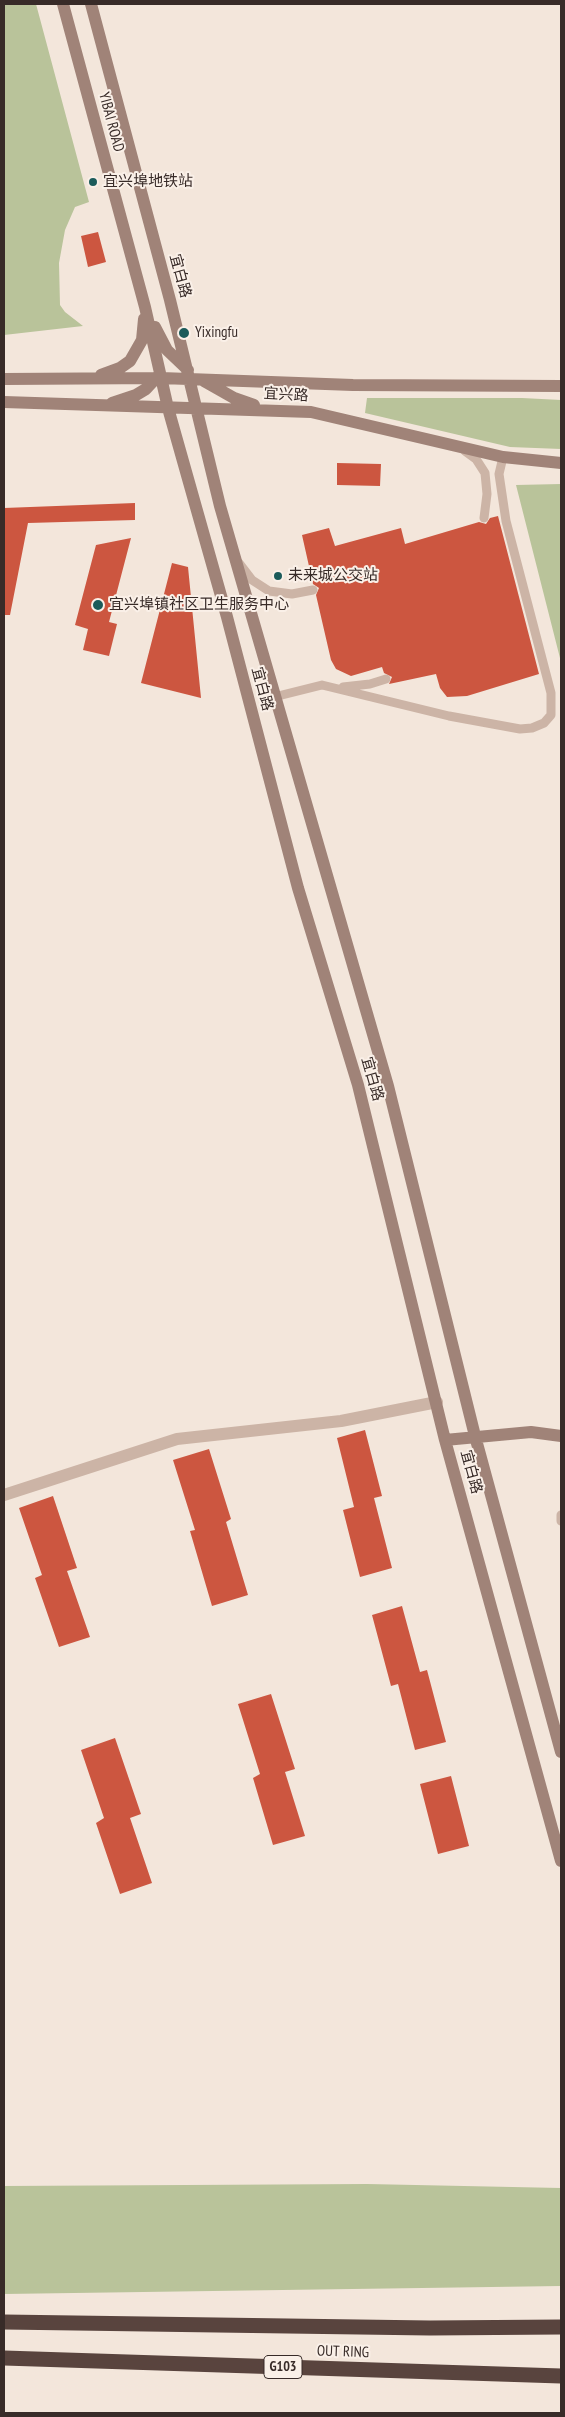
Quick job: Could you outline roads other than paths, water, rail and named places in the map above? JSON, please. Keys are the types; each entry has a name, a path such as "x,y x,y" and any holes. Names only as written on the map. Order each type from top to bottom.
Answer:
{"highway":[{"name":"OUT RING","path":"4,2322 430,2328 561,2327"},
{"name":"OUT RING","path":"4,2358 561,2376"}],"street":[{"name":"YIBAI ROAD","path":"62,4 145,307"},
{"name":"宜白路","path":"91,4 170,300 193,376 198,408 234,557 274,697 332,885 388,1086 475,1436 561,1752"},
{"path":"92,406 136,395 159,376 167,350 171,318 170,300"},
{"path":"145,307 167,350 193,376 234,398 268,409"},
{"path":"88,379 120,368 130,361 142,340 145,307"},
{"name":"宜白路","path":"145,307 159,376 227,617 298,888 358,1086 445,1440 561,1861"},
{"name":"宜兴路","path":"4,379 193,376 353,385 561,386"},
{"name":"宜兴路","path":"4,402 92,406 268,409 311,412 503,457 561,462"},
{"path":"4,1494 177,1438 341,1421 437,1402"},
{"path":"445,1440 531,1432 561,1436"}],"lane":[{"path":"456,446 476,458 485,473 487,494 484,518"},
{"path":"274,697 322,685 449,716 520,729 544,723 551,715 553,706 500,494 499,474 503,457"},
{"path":"234,557 252,580 270,591 292,594 313,590"},
{"path":"337,688 370,684 386,679"},
{"path":"561,1515 561,1521"}],"place":[{"name":"宜兴埠地铁站","path":"93,182"},
{"name":"Yixingfu","path":"184,333"},
{"name":"未来城公交站","path":"278,576"},
{"name":"宜兴埠镇社区卫生服务中心","path":"98,605"}]}
